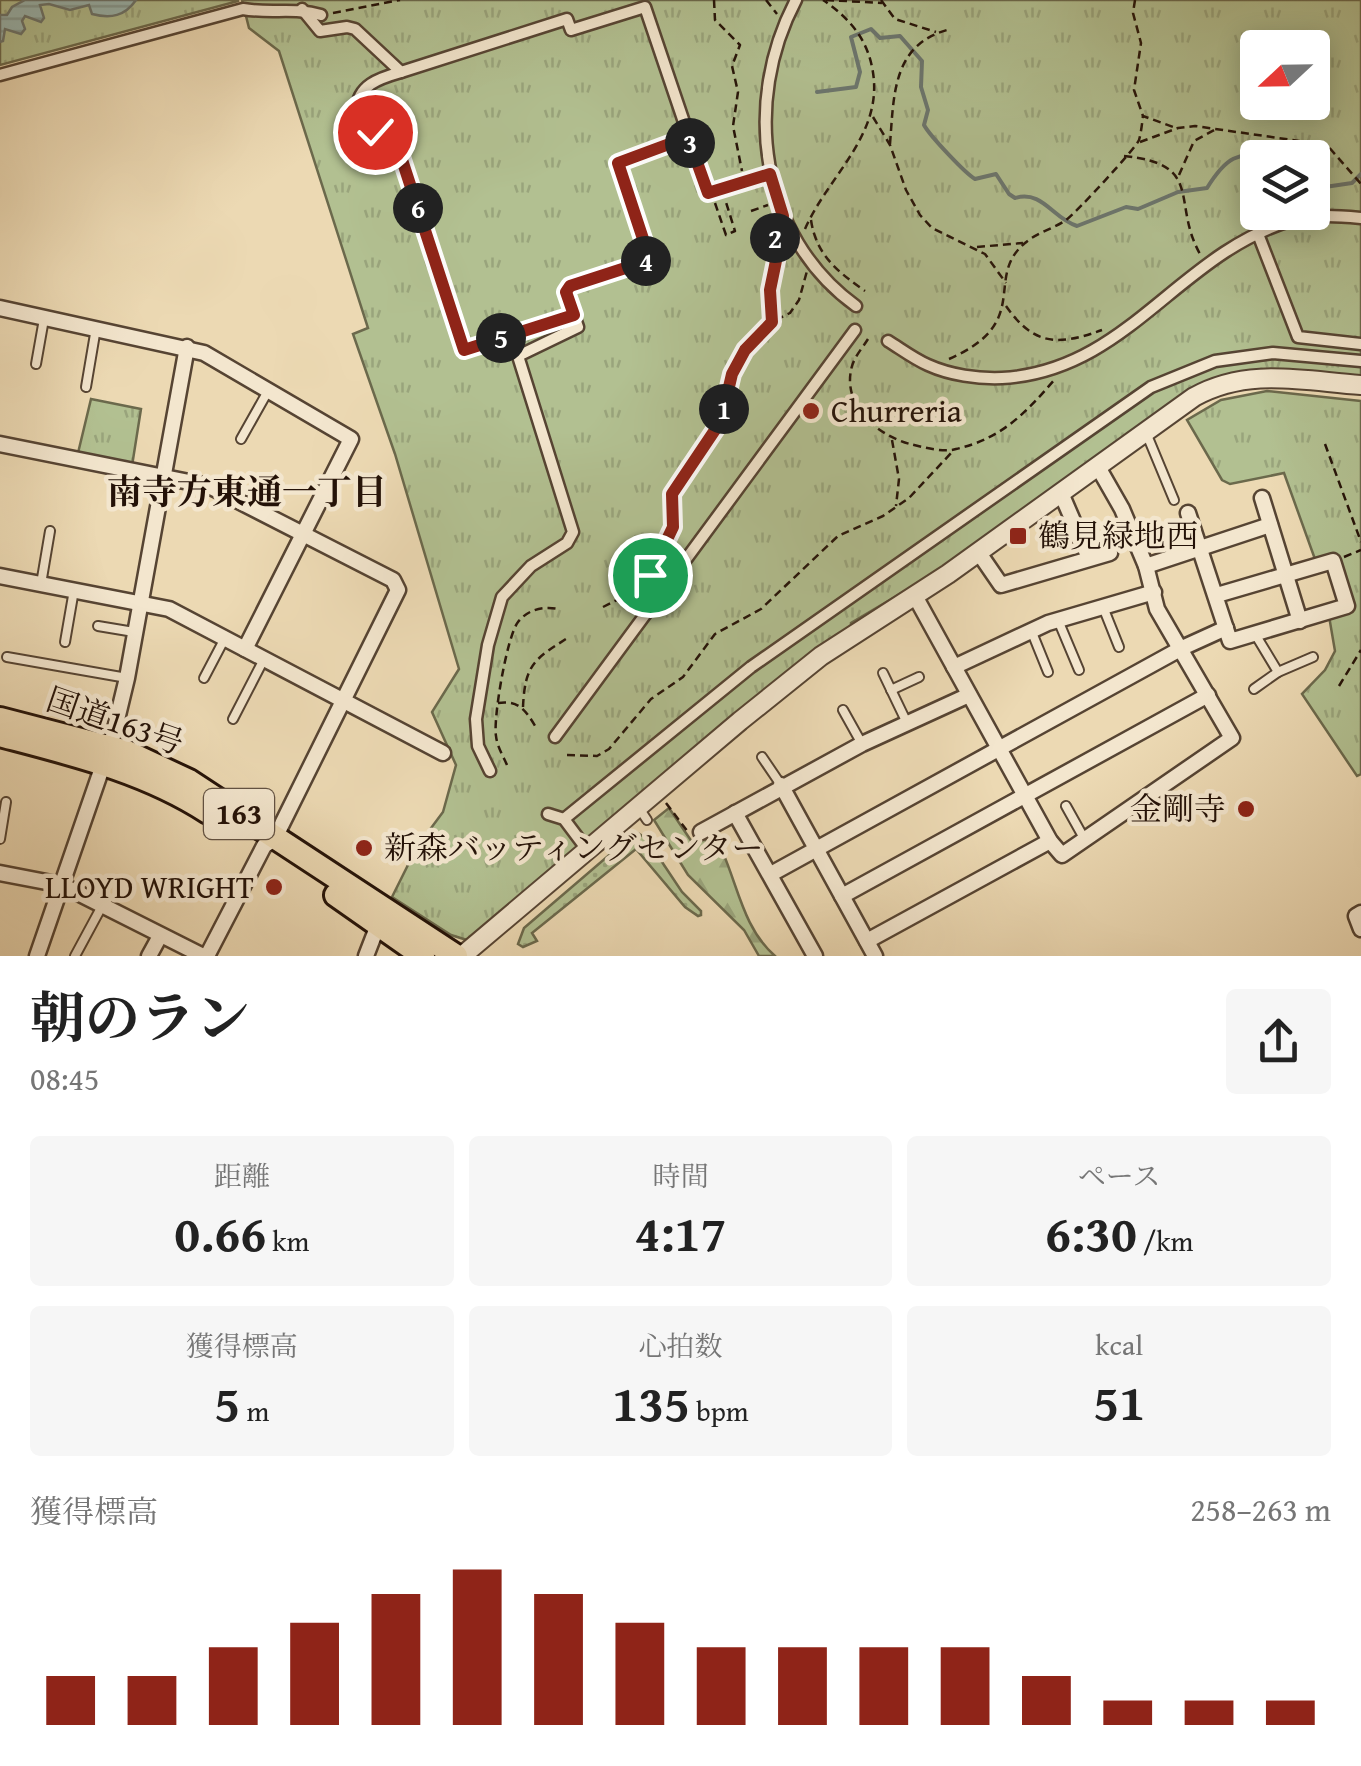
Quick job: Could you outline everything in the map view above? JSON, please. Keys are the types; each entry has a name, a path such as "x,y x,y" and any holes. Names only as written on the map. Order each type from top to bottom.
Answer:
{"highway":[{"name":"国道163号","path":"0,719 189,781 423,956"},
{"name":"国道163号","path":"0,735 107,755"},
{"name":"国道163号","path":"269,842 284,841 460,956"}],"street":[{"path":"796,0 784,24 766,92 764,134 770,174 783,216 810,264 856,306"},
{"path":"0,75 242,5 271,14 302,9 321,15"},
{"path":"574,315 464,350 391,126 370,132 358,120 358,102 364,89 376,80 567,19 571,30 645,8 708,193 770,174"},
{"path":"302,9 320,32 346,27 358,30 402,72"},
{"path":"490,771 478,746 476,720 488,646 502,597 531,566 567,543 573,532 518,356 578,327 566,292 570,286 650,260 618,163 688,137"},
{"path":"888,342 928,365 957,374 990,378 1028,376 1066,366 1093,352 1234,244 1294,219 1361,218"},
{"path":"1258,234 1298,337 1361,344"},
{"path":"0,310 186,347 350,438 246,649"},
{"path":"555,737 855,330"},
{"path":"37,956 107,755 127,678 186,347"},
{"path":"564,819 751,667 1150,387 1215,361 1273,353 1361,361"},
{"path":"460,956 588,852 641,816 658,792 821,656 979,552 1194,397 1235,380 1272,377 1361,386"},
{"path":"0,444 209,486 394,580 398,590 343,702 205,956 62,885 0,873"},
{"path":"915,596 1024,796 1062,855 1232,738 1157,608 1146,566 1122,508 1098,467"},
{"path":"1061,493 1089,558"},
{"path":"1262,498 1300,621"},
{"path":"1188,513 1230,641 1347,606 1334,561 1217,595"},
{"path":"1146,566 1270,525"},
{"path":"979,552 1002,585 1110,552"},
{"path":"0,576 169,609 443,753"},
{"path":"954,667 1058,620 1154,592"},
{"path":"771,874 1182,648 1226,628"},
{"path":"701,832 862,744 970,695"},
{"path":"842,896 1208,695"},
{"path":"781,786 875,956"},
{"path":"735,813 816,956"},
{"path":"548,814 564,819 588,852"},
{"path":"867,942 1050,841"},
{"path":"1361,913 1356,916 1361,929"},
{"path":"366,956 378,925"},
{"path":"149,956 160,936"}],"lane":[{"path":"270,0 271,14"},
{"path":"36,364 45,317"},
{"path":"86,387 96,328"},
{"path":"240,440 268,390"},
{"path":"1146,432 1174,500"},
{"path":"41,584 50,531"},
{"path":"64,642 74,590"},
{"path":"1103,606 1120,647"},
{"path":"1058,620 1079,670"},
{"path":"98,626 134,632"},
{"path":"1032,630 1048,672"},
{"path":"1255,634 1278,672"},
{"path":"204,678 225,638"},
{"path":"7,657 127,678"},
{"path":"1254,690 1278,672 1313,657"},
{"path":"233,718 264,659"},
{"path":"883,673 908,723"},
{"path":"891,690 919,676"},
{"path":"843,710 862,744"},
{"path":"762,757 781,786"},
{"path":"0,839 6,802"},
{"path":"1066,806 1085,840"},
{"path":"75,956 102,906"}],"path":[{"path":"321,15 397,0"},
{"path":"714,0 712,11 717,24 740,45 732,66 738,92 733,126 743,182"},
{"path":"766,0 784,24"},
{"path":"824,0 882,2 895,19 914,28 937,32 951,29"},
{"path":"798,244 828,186 847,164 872,116 874,76 870,54 847,17 824,0"},
{"path":"1135,0 1132,13 1141,43 1134,90 1143,116 1138,142"},
{"path":"890,146 894,84 910,56 937,32"},
{"path":"872,116 890,146 920,215 932,228 987,248 1025,242 1067,219 1138,142 1178,128"},
{"path":"1143,116 1178,128 1221,128 1326,145 1360,183"},
{"path":"1178,176 1194,141 1221,128"},
{"path":"1124,156 1160,163 1178,176 1190,234 1199,254 1208,262"},
{"path":"718,190 735,231 726,234 718,190"},
{"path":"751,211 779,200"},
{"path":"772,322 770,290 778,251 774,233 783,216"},
{"path":"811,217 815,241 827,261 865,291"},
{"path":"928,365 971,349 992,332 1005,304 1006,282 1014,256 1025,242"},
{"path":"974,246 1006,282"},
{"path":"603,607 634,591 662,556 673,527 672,494 721,421 732,374 745,350 772,322 790,313 799,300 810,264"},
{"path":"1005,304 1019,325 1034,336 1057,340 1114,325"},
{"path":"868,339 852,363 850,380 864,417 892,439 953,450"},
{"path":"567,755 597,756 609,748 651,700 683,677 715,634 761,610 838,536 910,498 953,450 1010,427 1066,366"},
{"path":"892,439 898,479 896,508"},
{"path":"1325,444 1361,542"},
{"path":"1334,561 1361,550"},
{"path":"507,765 496,738 498,703 516,624 542,608 559,609"},
{"path":"523,707 529,672 543,652 569,636"},
{"path":"1339,686 1361,650"},
{"path":"498,703 510,701 523,707 537,729"},
{"path":"658,792 691,836 701,832"}],"green space":[{"path":"0,0 238,0 238,1 0,65"},
{"path":"242,0 1361,0 1361,377 1261,369 1210,380 942,569 851,623 467,940 451,935 392,897 417,847 443,812 456,765 432,712 459,669 395,454 353,334 368,328 279,51 249,28"},
{"path":"1267,391 1361,401 1361,774 1357,776 1302,694 1325,670 1335,651 1329,616 1350,609 1336,557 1316,562 1284,473 1230,484 1222,480 1187,420 1221,400"},
{"path":"91,399 141,409 132,466 78,453"},
{"path":"669,808 692,842 705,839 715,855 723,853 749,921 775,956 759,956 744,930 688,875 654,820"},
{"path":"636,832 646,838 701,915 685,907 636,849 532,933 537,941 523,947 518,944 524,928"}],"water":[{"path":"25,0 136,0 127,10 111,16 92,14 89,5 70,10 40,5 44,18 41,22 25,16 21,34 5,29 0,42 0,15 7,15"}],"waterway":[{"path":"817,92 856,87 860,72 851,37 871,29 880,38 900,36 922,61 921,87 928,110 924,125 948,154 975,179 996,174 1015,198 1040,201 1077,226 1126,207 1138,209 1178,192 1207,188 1222,167 1240,156"},
{"path":"1330,186 1352,183 1361,174"}],"place":[{"name":"Churreria","path":"811,411"},
{"name":"鶴見緑地西","path":"1018,536"},
{"name":"金剛寺","path":"1246,809"},
{"name":"新森バッティングセンター","path":"364,848"},
{"name":"LLOYD WRIGHT","path":"274,887"}],"district":[{"name":"南寺方東通一丁目","path":"247,492"}],"route":[{"path":"375,132 391,126 464,350 574,315 566,292 570,286 650,260 618,163 688,137 708,193 770,174 783,216 774,233 778,251 770,290 772,322 745,350 732,374 721,421 672,494 673,527 650,575"}]}
